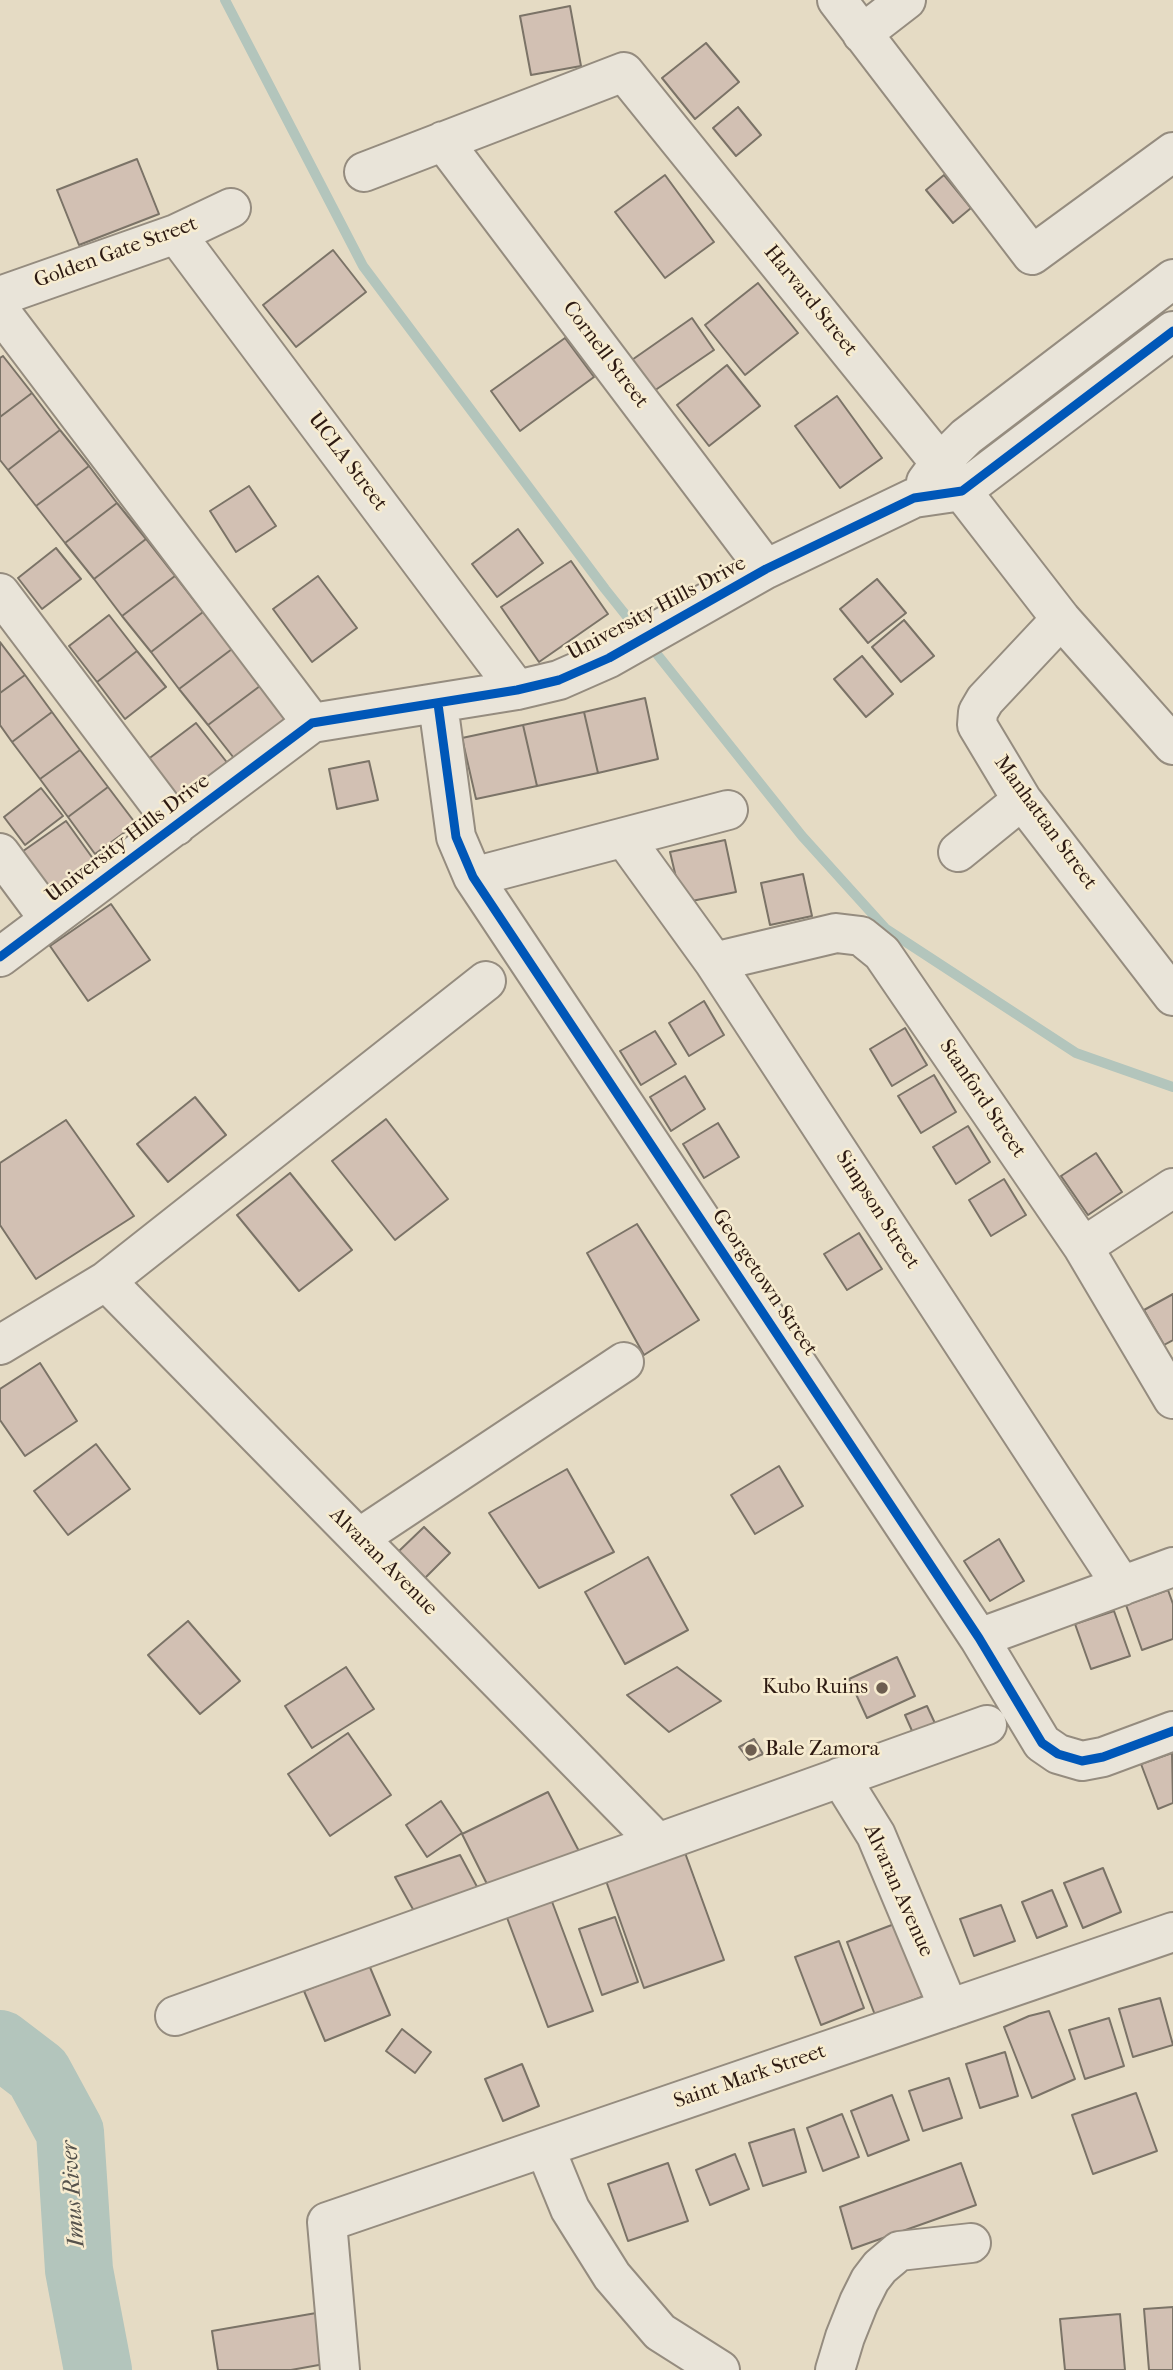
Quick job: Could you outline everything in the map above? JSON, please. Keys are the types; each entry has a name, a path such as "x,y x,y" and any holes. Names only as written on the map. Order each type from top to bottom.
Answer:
{"street":[{"path":"836,0 1032,255 1173,152"},
{"path":"862,34 905,0"},
{"name":"Harvard Street","path":"365,172 624,72 951,477 1061,619 1173,745"},
{"name":"Cornell Street","path":"443,141 766,569"},
{"name":"Golden Gate Street","path":"0,296 176,234 231,208"},
{"name":"UCLA Street","path":"176,234 517,691"},
{"path":"951,477 967,437 1173,279"},
{"path":"0,311 312,723"},
{"name":"University Hills Drive","path":"0,957 312,723 517,691 559,680 609,658 766,569 914,498 951,477 1173,331"},
{"path":"0,593 176,826"},
{"name":"Manhattan Street","path":"1061,619 985,701 978,712 977,725 1023,800 1173,996"},
{"name":"Georgetown Street","path":"438,704 456,837 473,877 979,1638 1042,1743 1058,1754 1082,1761 1103,1757 1173,1731"},
{"path":"958,852 1023,800"},
{"path":"473,877 729,810"},
{"name":"Simpson Street","path":"625,839 714,962 1122,1586"},
{"path":"0,853 49,919"},
{"name":"Stanford Street","path":"714,962 836,933 861,936 883,953 1083,1247 1173,1399"},
{"path":"0,1345 106,1281 486,981"},
{"path":"1083,1247 1173,1188"},
{"name":"Alvaran Avenue","path":"106,1281 659,1843"},
{"path":"359,1538 624,1362"},
{"path":"979,1638 1173,1567"},
{"path":"175,2016 987,1726"},
{"name":"Alvaran Avenue","path":"841,1777 876,1835 949,2009"},
{"name":"Saint Mark Street","path":"340,2370 327,2222 1173,1932"},
{"path":"545,2148 570,2209 612,2276 660,2332 720,2370"},
{"path":"835,2370 859,2302 880,2267 899,2251 971,2243"}],"building":[{"path":"570,6 581,66 531,75 520,16"},
{"path":"706,43 739,82 695,119 662,78"},
{"path":"738,107 761,135 736,156 713,128"},
{"path":"137,159 159,214 79,245 57,190"},
{"path":"665,175 714,242 665,278 615,212"},
{"path":"944,175 971,208 953,223 926,190"},
{"path":"333,250 366,292 296,347 263,305"},
{"path":"758,283 798,333 745,375 705,325"},
{"path":"692,318 714,350 651,393 629,362"},
{"path":"565,338 594,377 520,431 491,391"},
{"path":"3,356 32,393 0,417 0,358"},
{"path":"727,365 760,406 709,446 677,405"},
{"path":"32,393 60,430 8,470 0,460 0,417"},
{"path":"837,396 882,458 840,488 795,426"},
{"path":"60,430 89,466 36,506 8,470"},
{"path":"89,466 117,503 65,543 36,506"},
{"path":"249,486 276,526 236,552 210,511"},
{"path":"117,503 146,539 94,579 65,543"},
{"path":"518,529 543,563 497,597 472,564"},
{"path":"146,539 175,576 122,616 94,579"},
{"path":"56,548 81,579 42,609 18,578"},
{"path":"571,561 608,614 539,662 501,607"},
{"path":"175,576 203,612 151,652 122,616"},
{"path":"318,576 357,628 312,662 273,609"},
{"path":"877,579 906,613 868,643 840,609"},
{"path":"203,612 232,649 179,689 151,652"},
{"path":"109,615 137,651 97,682 69,646"},
{"path":"904,620 934,656 901,682 872,647"},
{"path":"0,642 25,675 0,693"},
{"path":"232,649 260,686 208,725 179,689"},
{"path":"137,651 166,687 125,719 97,682"},
{"path":"862,656 893,694 866,717 834,679"},
{"path":"25,675 52,712 12,742 0,725 0,693"},
{"path":"260,686 289,722 237,762 208,725"},
{"path":"645,698 658,759 598,773 584,712"},
{"path":"52,712 80,750 40,779 12,742"},
{"path":"584,712 598,773 537,786 523,725"},
{"path":"196,723 229,765 180,803 147,760"},
{"path":"523,725 537,786 476,799 462,738"},
{"path":"80,750 108,787 68,817 40,779"},
{"path":"369,761 378,800 337,809 329,769"},
{"path":"108,787 136,824 95,854 68,817"},
{"path":"41,788 63,816 25,845 4,817"},
{"path":"66,821 94,860 44,895 16,856"},
{"path":"725,840 736,892 682,903 670,852"},
{"path":"803,874 812,916 770,925 761,883"},
{"path":"111,904 150,960 88,1001 50,946"},
{"path":"704,1001 724,1035 689,1056 669,1023"},
{"path":"905,1028 927,1065 892,1086 870,1049"},
{"path":"655,1031 676,1064 641,1085 620,1051"},
{"path":"934,1075 956,1112 921,1133 898,1096"},
{"path":"685,1076 705,1109 671,1131 650,1097"},
{"path":"195,1097 226,1135 168,1182 137,1144"},
{"path":"386,1119 448,1199 395,1240 332,1161"},
{"path":"66,1120 134,1216 36,1279 0,1225 0,1163"},
{"path":"718,1123 739,1157 704,1178 683,1144"},
{"path":"968,1126 990,1162 956,1184 933,1147"},
{"path":"1096,1153 1122,1192 1088,1215 1061,1176"},
{"path":"290,1173 352,1250 299,1291 237,1215"},
{"path":"1004,1179 1026,1215 991,1236 969,1200"},
{"path":"637,1224 699,1320 644,1355 587,1253"},
{"path":"859,1233 882,1269 847,1290 824,1254"},
{"path":"1173,1294 1173,1340 1164,1345 1144,1310"},
{"path":"40,1363 77,1421 25,1456 0,1420 0,1389"},
{"path":"96,1444 130,1489 68,1535 34,1491"},
{"path":"779,1466 803,1506 755,1534 731,1495"},
{"path":"567,1469 614,1552 539,1588 489,1513"},
{"path":"424,1527 450,1553 425,1578 399,1551"},
{"path":"999,1539 1024,1581 990,1601 964,1561"},
{"path":"648,1557 688,1630 625,1664 585,1592"},
{"path":"1168,1590 1173,1604 1173,1639 1142,1650 1126,1605"},
{"path":"1114,1611 1130,1656 1091,1669 1075,1624"},
{"path":"188,1621 240,1681 200,1714 148,1655"},
{"name":"Kubo Ruins","path":"897,1657 915,1696 867,1718 849,1679"},
{"path":"346,1667 374,1709 312,1748 285,1706"},
{"path":"677,1667 721,1701 669,1732 627,1695"},
{"path":"927,1706 939,1732 917,1742 905,1715"},
{"path":"348,1733 391,1795 330,1836 288,1774"},
{"name":"Bale Zamora","path":"754,1739 763,1754 749,1760 739,1747"},
{"path":"1172,1753 1173,1803 1158,1809 1141,1764"},
{"path":"548,1792 581,1855 493,1896 462,1834"},
{"path":"441,1801 462,1833 427,1857 406,1825"},
{"path":"684,1850 724,1960 644,1988 605,1878"},
{"path":"460,1855 482,1896 419,1920 395,1877"},
{"path":"1103,1868 1121,1912 1083,1928 1064,1883"},
{"path":"1052,1890 1067,1926 1037,1938 1022,1902"},
{"path":"551,1899 593,2011 548,2027 506,1915"},
{"path":"1001,1905 1015,1941 974,1956 960,1919"},
{"path":"615,1917 638,1982 602,1995 579,1929"},
{"path":"897,1923 924,1996 875,2015 847,1942"},
{"path":"839,1941 864,2008 821,2025 795,1957"},
{"path":"369,1965 390,2015 325,2041 304,1991"},
{"path":"1160,1998 1173,2045 1133,2057 1119,2009"},
{"path":"1049,2011 1075,2079 1032,2098 1004,2027"},
{"path":"1109,2018 1124,2066 1085,2079 1069,2030"},
{"path":"402,2029 431,2052 415,2073 386,2051"},
{"path":"1005,2052 1018,2096 980,2108 966,2064"},
{"path":"522,2064 539,2106 503,2121 485,2079"},
{"path":"949,2078 962,2118 923,2131 909,2091"},
{"path":"1136,2093 1157,2151 1093,2174 1072,2115"},
{"path":"892,2095 909,2140 868,2156 851,2111"},
{"path":"842,2114 859,2157 823,2171 807,2128"},
{"path":"794,2129 806,2172 763,2186 749,2143"},
{"path":"735,2154 749,2189 710,2205 696,2170"},
{"path":"668,2163 688,2221 628,2241 608,2184"},
{"path":"961,2163 976,2205 852,2249 840,2207"},
{"path":"1173,2307 1173,2370 1149,2370 1144,2309"},
{"path":"322,2312 330,2363 291,2370 218,2370 212,2331"},
{"path":"1120,2314 1125,2370 1065,2370 1060,2319"}],"waterway":[{"path":"225,0 363,266 605,589 802,836 886,929 1076,1053 1173,1087"},
{"name":"Imus River","path":"0,2044 38,2073 70,2132 79,2270 98,2370"}],"cycle path":[{"path":"0,957 312,723 517,690 559,680 609,658 766,569 914,498 962,491 1173,331"},
{"path":"438,704 456,837 473,877 979,1638 1042,1743 1058,1754 1082,1761 1103,1757 1173,1731"}],"place":[{"name":"Kubo Ruins","path":"882,1688"},
{"name":"Bale Zamora","path":"751,1750"}]}
